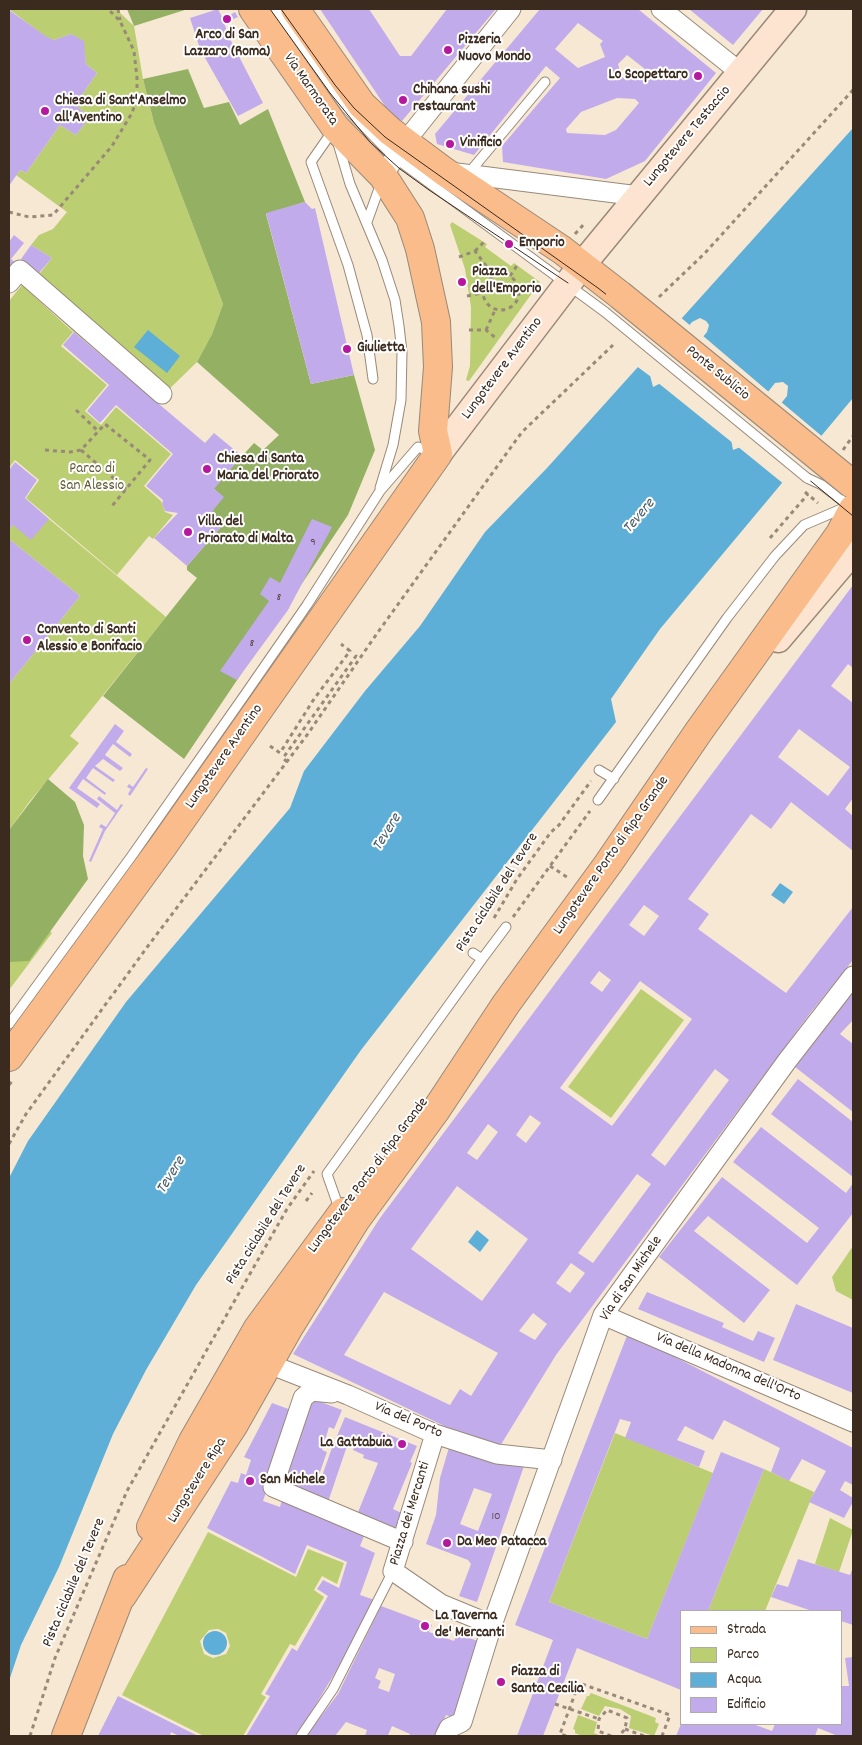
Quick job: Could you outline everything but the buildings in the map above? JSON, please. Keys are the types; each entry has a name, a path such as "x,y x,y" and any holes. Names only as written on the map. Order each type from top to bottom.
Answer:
{"main road":[{"name":"Via Marmorata","path":"253,9 357,129"},
{"path":"295,9 358,99 357,129"},
{"name":"Lungotevere Testaccio","path":"575,276 793,9"},
{"path":"357,129 394,159 457,173 575,276"},
{"path":"357,129 394,159 432,296 438,351 433,431 438,454"},
{"name":"Ponte Sublicio","path":"575,276 613,304 852,500"},
{"name":"Lungotevere Aventino","path":"9,1057 163,846 438,454 575,276"},
{"name":"Lungotevere Porto di Ripa Grande","path":"269,1364 289,1327 355,1221 436,1110 506,1004 608,864 699,730 840,534 852,500"},
{"name":"Lungotevere Porto di Ripa Grande","path":"699,730 853,551"},
{"name":"Lungotevere Porto di Ripa Grande","path":"242,1355 281,1294 454,1063 506,1004"},
{"name":"Lungotevere Ripa","path":"66,1736 122,1596 135,1558 193,1441 242,1355"},
{"name":"Lungotevere Ripa","path":"122,1596 233,1426 269,1364"}],"street":[{"path":"394,159 510,9"},
{"path":"661,9 741,73"},
{"path":"457,173 639,196"},
{"path":"9,283 20,270 162,394"},
{"name":"Via di San Michele","path":"492,1625 603,1315 787,1061 853,976"},
{"name":"Via della Madonna dell'Orto","path":"603,1315 853,1422"},
{"name":"Via del Porto","path":"269,1364 348,1395 435,1434 497,1454 552,1460"},
{"path":"348,1395 316,1390 307,1392 303,1398 273,1487 403,1542"},
{"name":"Piazza dei Mercanti","path":"435,1434 393,1572 441,1604 492,1625"},
{"path":"450,1731 462,1722 492,1625"}],"lane":[{"name":"Via Marmorata","path":"275,9 331,88 357,129"},
{"path":"457,173 545,82"},
{"path":"357,129 345,171 367,222 395,300 402,352 398,417 380,491"},
{"path":"357,129 311,162 348,265 367,335 373,379"},
{"path":"367,222 394,159 546,270 575,276"},
{"path":"613,304 807,478 852,500"},
{"name":"Lungotevere Aventino","path":"9,1024 137,849 238,704 307,604 380,491 418,447 438,454"},
{"path":"598,800 727,618 775,556 808,523 852,500"},
{"path":"599,770 614,779"},
{"path":"341,1214 327,1174 506,927"},
{"path":"473,953 482,959"},
{"path":"301,1736 333,1689 393,1572"}],"path":[{"path":"108,9 120,21"},
{"path":"9,212 29,217 54,215 112,146 132,113 137,98 134,51 120,21 118,9"},
{"path":"658,298 705,253 853,90"},
{"path":"566,231 573,236 596,211 599,191"},
{"path":"459,257 475,252 486,240"},
{"path":"475,252 492,275"},
{"path":"510,276 518,263"},
{"path":"504,274 510,276 516,282 519,296 512,307 507,310 495,310 486,304 482,293 484,283 492,275 504,274"},
{"path":"519,289 575,276"},
{"path":"467,296 482,293"},
{"path":"486,330 495,310"},
{"path":"469,330 486,330 501,343"},
{"path":"9,1144 26,1114 148,946 287,762 522,432 613,345"},
{"path":"76,410 98,431"},
{"path":"81,450 104,424 150,460 112,506"},
{"path":"46,450 81,450 126,489"},
{"path":"270,746 280,753 314,699 350,651 341,644"},
{"path":"287,762 283,758 356,656 359,659"},
{"path":"314,699 321,705"},
{"name":"Pista ciclabile del Tevere","path":"493,920 517,880 550,832 559,825 599,770"},
{"path":"506,927 598,800"},
{"path":"550,866 576,883"},
{"name":"Pista ciclabile del Tevere","path":"30,1736 55,1658 127,1491 287,1209 317,1166"},
{"path":"306,1201 312,1194"},
{"path":"566,1736 560,1734 578,1683 670,1715 662,1736"},
{"path":"555,1704 599,1719"},
{"path":"612,1736 598,1731 599,1719 607,1710 627,1718 625,1729 619,1736"},
{"path":"625,1729 644,1736"}],"green space":[{"path":"9,9 116,9 134,26 143,79 154,123 223,304 212,334 197,362 158,400 74,332 22,283 34,269 40,273 52,258 31,245 39,235 53,229 67,212 16,175 20,170 26,173 60,125 76,135 90,117 75,105 97,73 86,64 83,41 71,34 54,40 47,38"},
{"path":"127,9 188,9 134,26"},
{"path":"188,69 204,108 229,102 240,125 268,109 305,202 266,214 311,384 354,375 375,450 348,515 184,759 103,696 197,578 187,570 187,566 222,526 209,515 223,497 213,488 254,443 263,450 279,435 197,362 212,334 223,304 154,123 143,79"},
{"path":"452,222 487,244 485,247 511,266 514,263 540,282 469,381 466,380 470,366 471,307 465,269 450,225"},
{"name":"Parco di San Alessio","path":"22,285 73,332 61,346 107,385 85,411 101,425 116,407 171,454 144,486 161,501 165,512 173,515 153,539 149,536 117,575 26,498 39,480 15,460 9,468 9,301"},
{"path":"49,519 166,617 70,736 79,743 30,801 9,830 9,684 80,596 9,539 9,530 13,525"},
{"path":"48,779 75,802 84,825 83,856 88,879 29,961 9,962 9,830"},
{"path":"9,896 52,933 9,990"},
{"path":"641,989 684,1020 611,1118 568,1087"},
{"path":"853,1246 853,1300 836,1291 832,1277"},
{"path":"615,1433 713,1473 647,1639 549,1602"},
{"path":"764,1469 814,1492 765,1610 708,1610"},
{"path":"830,1518 853,1530 839,1572 815,1564"},
{"path":"208,1532 296,1577 308,1549 344,1563 337,1584 322,1576 314,1590 324,1597 295,1646 290,1644 261,1694 266,1697 243,1736 204,1736 122,1695","holes":["218,1629 226,1633 230,1646 226,1654 213,1658 204,1654 200,1641 209,1630"]},
{"path":"591,1693 656,1718 655,1722 659,1724 654,1736 629,1728 631,1716 620,1709 605,1706 599,1716 581,1709 587,1696"},
{"path":"578,1715 597,1722 594,1733 601,1736 582,1736 575,1733 573,1729"}],"water":[{"name":"Tevere","path":"853,128 853,398 660,629 611,699 616,722 361,1050 196,1285 146,1370 113,1434 59,1567 21,1645 9,1681 9,1178 28,1141 126,1002 290,808 304,771 365,691 420,626 485,532 547,468","holes":["700,318 709,325 707,332 667,380 653,387 650,375 692,322","783,382 788,386 787,396 748,444 733,450 731,439 775,383"]},
{"path":"148,330 180,356 167,373 134,347"},
{"path":"780,883 793,892 784,904 771,895"},
{"path":"477,1230 489,1240 480,1252 468,1242"},
{"path":"215,1631 224,1634 227,1643 224,1652 215,1655 206,1652 203,1643 206,1634"}],"pier":[{"path":"679,316 692,327 653,376 654,379 635,365"},
{"path":"702,335 770,393 733,439 734,444 657,382 666,378"},
{"path":"780,401 824,438 785,485 737,446 746,442"}],"tram line":[{"path":"270,9 330,93 370,142 400,169 429,190 568,283"},
{"path":"281,9 335,85 354,108 385,137 598,288 712,377 853,493"},
{"path":"807,478 853,516"}],"place":[{"name":"Arco di San Lazzaro (Roma)","path":"227,19"},
{"name":"Pizzeria Nuovo Mondo","path":"448,50"},
{"name":"Lo Scopettaro","path":"698,76"},
{"name":"Chihana sushi restaurant","path":"403,100"},
{"name":"Chiesa di Sant'Anselmo all'Aventino","path":"45,111"},
{"name":"Vinificio","path":"450,144"},
{"name":"Emporio","path":"509,244"},
{"name":"Piazza dell'Emporio","path":"462,282"},
{"name":"Giulietta","path":"347,349"},
{"name":"Chiesa di Santa Maria del Priorato","path":"207,469"},
{"name":"Villa del Priorato di Malta","path":"188,532"},
{"name":"Convento di Santi Alessio e Bonifacio","path":"27,640"},
{"name":"La Gattabuia","path":"402,1444"},
{"name":"San Michele","path":"250,1481"},
{"name":"Da Meo Patacca","path":"447,1543"},
{"name":"La Taverna de' Mercanti","path":"425,1626"},
{"name":"Piazza di Santa Cecilia","path":"501,1682"}]}
